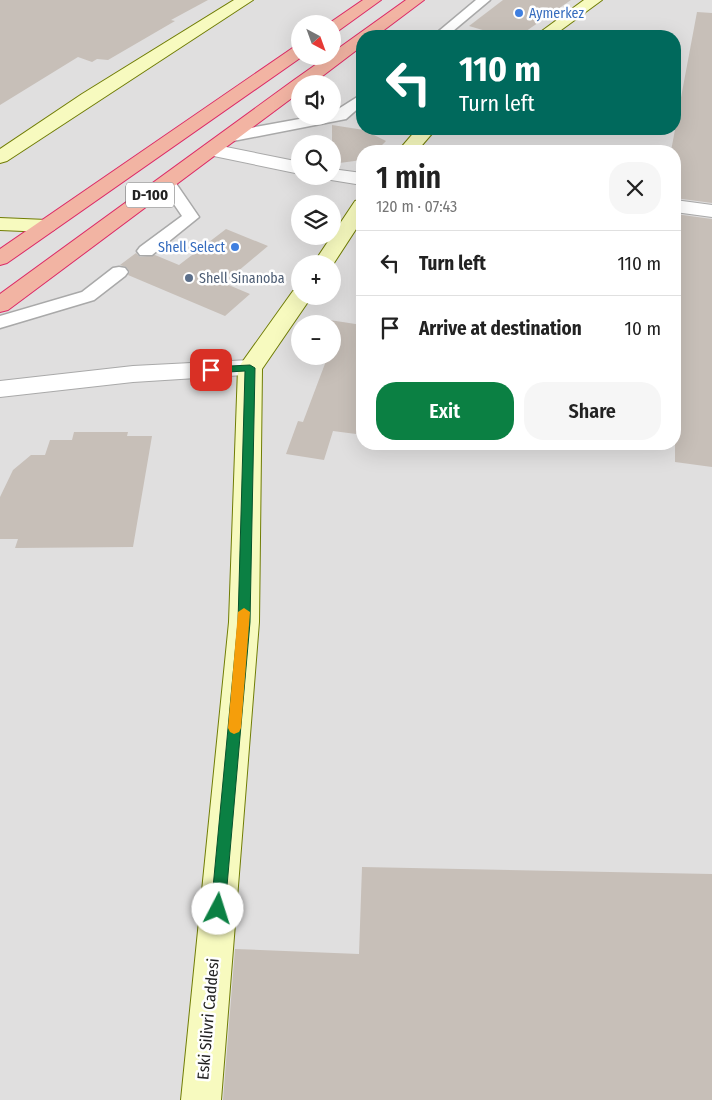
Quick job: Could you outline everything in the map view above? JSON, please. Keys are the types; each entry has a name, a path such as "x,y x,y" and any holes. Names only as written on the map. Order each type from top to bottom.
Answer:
{"highway":[{"path":"341,22 373,0"},
{"path":"374,30 416,0"},
{"name":"D-100","path":"312,75 356,43"},
{"name":"D-100","path":"0,259 291,57"},
{"name":"D-100","path":"0,305 291,91"}],"main road":[{"path":"0,157 88,98 245,0"},
{"path":"552,30 594,0"},
{"path":"412,145 422,135"},
{"path":"329,255 356,214"},
{"path":"0,224 47,226"},
{"path":"250,368 295,305"},
{"name":"Eski Silivri Caddesi","path":"200,1100 244,622 250,368"}],"street":[{"path":"211,150 291,166"},
{"path":"341,176 356,178"},
{"path":"681,207 712,211"},
{"path":"0,389 133,374 250,368"}],"lane":[{"path":"446,30 484,0"},
{"path":"228,137 341,116 356,103"},
{"path":"146,251 191,217 167,182"},
{"path":"0,322 88,296 120,272"}],"shaded area":[{"path":"0,0 712,0 712,1100 0,1100"}],"building":[{"path":"0,0 208,0 171,20 175,21 108,60 97,59 92,62 78,57 0,105"},
{"name":"Aymerkez","path":"503,0 571,0 528,30 483,30 469,26"},
{"path":"697,12 712,13 712,203 681,199 681,145 672,145 674,135 681,135 681,98"},
{"path":"332,125 356,129 356,135 374,135 386,141 382,145 356,145 356,161 341,163 341,135 332,135"},
{"path":"681,215 712,219 712,467 675,462 675,450 681,450"},
{"path":"226,229 268,246 224,283 250,294 225,316 128,275 130,272 126,267 120,265 136,253 140,257 155,255 179,265"},
{"path":"341,322 356,324 356,434 333,431 324,460 286,454 298,421 303,422 324,365 341,365"},
{"path":"74,432 128,432 127,436 152,436 133,547 15,548 18,539 0,539 0,497 13,470 31,455 45,455 50,440 72,440"},
{"path":"362,867 712,874 712,1100 223,1100 235,949 359,954"}],"slow traffic":[{"path":"234,728 244,612"}],"place":[{"name":"Aymerkez","path":"519,13"},
{"name":"Shell Select","path":"235,247"},
{"name":"Shell Sinanoba","path":"189,278"}],"route":[{"path":"211,370 250,368 244,622 218,909"}]}
